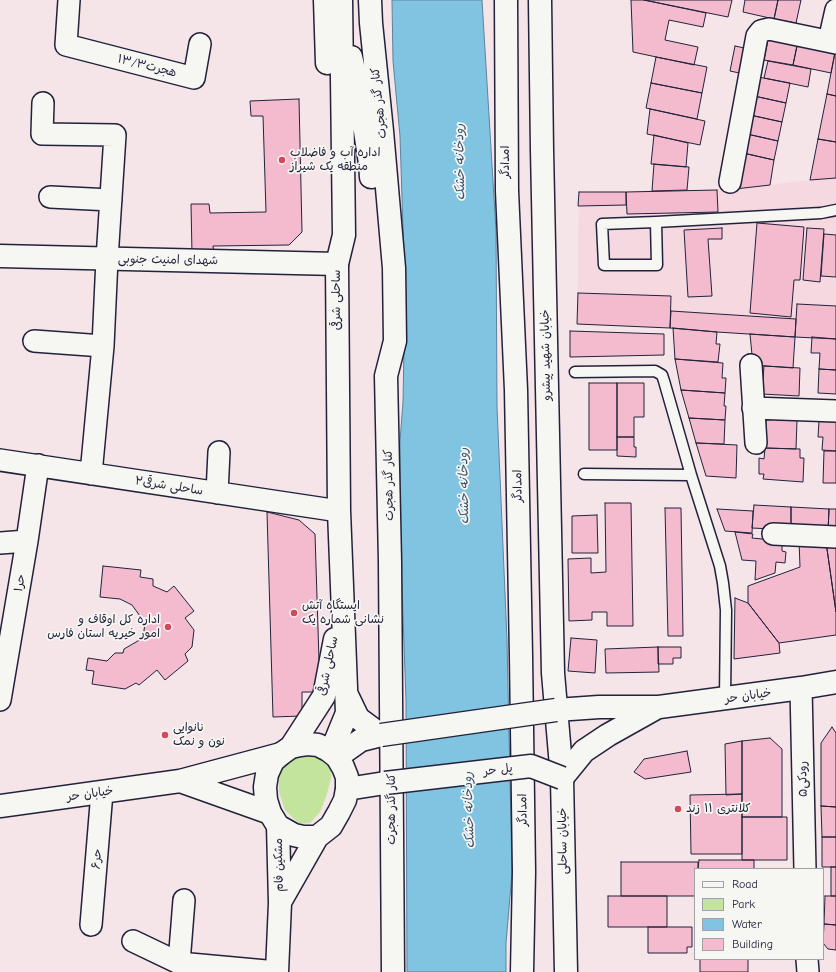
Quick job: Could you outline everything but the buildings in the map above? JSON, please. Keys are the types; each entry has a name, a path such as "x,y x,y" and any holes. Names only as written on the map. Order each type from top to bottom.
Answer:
{"main road":[{"path":"325,0 330,232 337,264"},
{"name":"کنار گذر هجرت","path":"370,0 394,268 395,341 386,376 390,562 393,972"},
{"name":"امدادگر","path":"506,0 506,191 516,390 524,872 522,972"},
{"name":"خیابان شهید پیشرو","path":"540,0 553,665 556,710"},
{"path":"540,26 546,0"},
{"path":"341,8 358,86 370,162 386,376"},
{"name":"ساحلی شرقی","path":"334,754 347,713 339,510 337,264 344,235 341,8"},
{"name":"شهدای امنیت جنوبی","path":"0,256 337,264"},
{"name":"ساحلی شرقی","path":"286,750 324,696 342,600"},
{"name":"خیابان حر","path":"556,710 599,707 659,707 725,699 836,682"},
{"path":"346,693 358,718 381,735"},
{"name":"خیابان حر","path":"562,778 584,751 608,735 659,707"},
{"path":"334,754 361,740 381,735 556,710"},
{"name":"خیابان ساحلی","path":"556,710 562,778 566,972"},
{"path":"180,781 274,819 294,835 303,837 317,837 331,826 345,800 347,777 343,767 334,754 318,746 300,744 286,750 273,761 267,774 266,800 274,819"},
{"name":"خیابان حر","path":"0,806 180,781 286,750"},
{"name":"پل حر","path":"347,789 385,783 531,766 562,778"},
{"name":"مشکین فام","path":"274,819 280,903 277,972"},
{"name":"مشکین فام","path":"280,903 317,837"},
{"path":"524,872 530,972"}],"street":[{"name":"هجرت۱۳/۳","path":"69,0 66,45 194,78 200,44"},
{"path":"730,182 757,36 761,31 769,29 833,42 836,10"},
{"path":"42,103 42,134 115,136 103,346 91,474"},
{"path":"50,197 111,200"},
{"path":"34,341 103,346"},
{"path":"751,365 756,443"},
{"path":"753,408 836,411"},
{"path":"217,493 219,452"},
{"name":"ساحلی شرقی۲","path":"0,460 339,510"},
{"name":"حر۱","path":"0,700 27,541 38,465"},
{"path":"773,534 836,537"},
{"path":"0,543 27,541"},
{"name":"رودکی۵","path":"801,688 805,868"},
{"name":"حر۶","path":"92,925 102,792"},
{"path":"179,964 184,900"},
{"path":"133,941 179,964 277,972"},
{"path":"807,960 808,972"}],"lane":[{"path":"656,222 657,265 604,265 602,224 821,213 836,210"},
{"path":"575,372 655,371 662,375 691,475 720,566 726,610 725,699"},
{"path":"584,474 691,475"}],"shaded area":[{"path":"836,178 836,339 670,328 577,324 579,192 735,189"}],"green space":[{"path":"309,748 332,764 331,779 320,812 310,823 300,824 285,810 279,792 279,775 291,759"}],"water":[{"name":"رودخانه خشک","path":"392,0 482,0 496,231 497,407 507,640 512,873 506,943 506,972 407,972 406,700 400,532 400,441 403,402 405,290 400,136 393,61"}],"place":[{"name":"اداره آب و فاضلاب منطقه یک شیراز","path":"282,160"},
{"name":"ایستگاه آتش نشانی شماره یک","path":"294,613"},
{"name":"اداره کل اوقاف و امور خیریه استان فارس","path":"168,627"},
{"name":"نانوایی نون و نمک","path":"165,735"},
{"name":"کلانتری ۱۱ زند","path":"678,809"}]}
